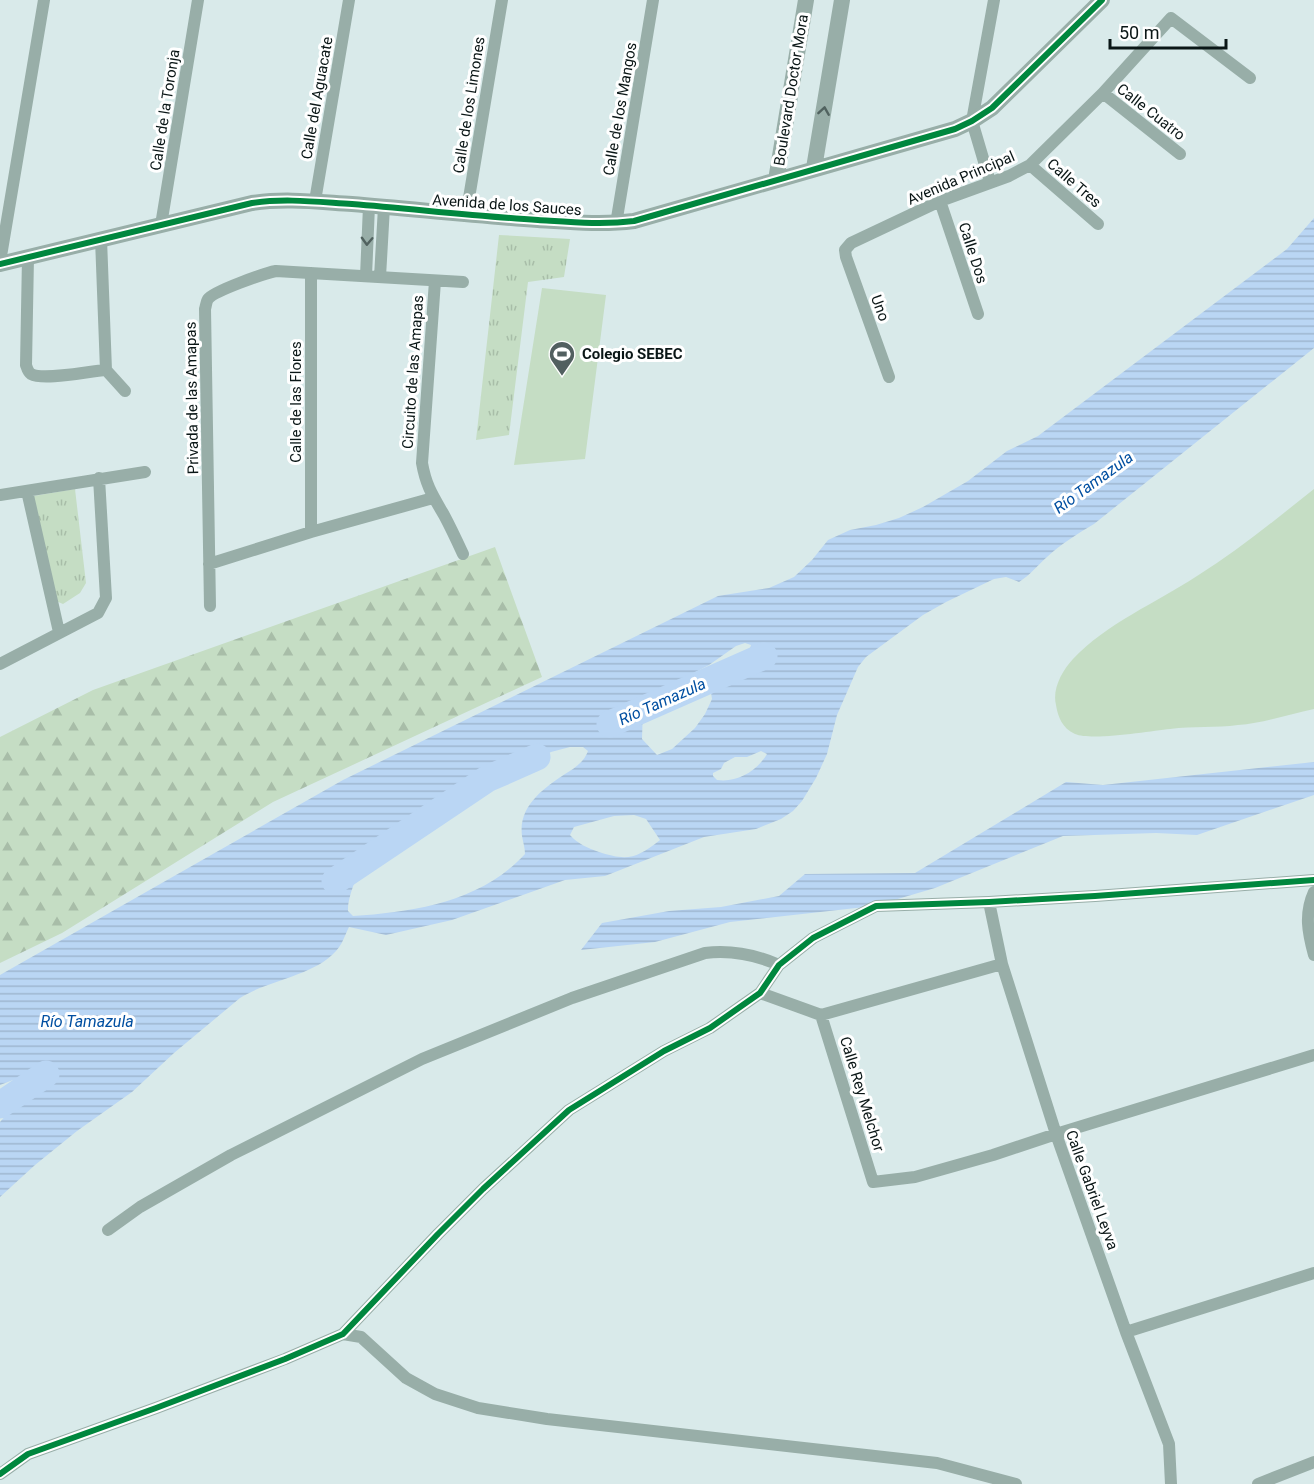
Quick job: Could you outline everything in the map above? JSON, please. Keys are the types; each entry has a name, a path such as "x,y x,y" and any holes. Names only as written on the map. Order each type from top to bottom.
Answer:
{"street":[{"path":"0,263 44,0"},
{"name":"Calle de la Toronja","path":"161,225 198,0"},
{"name":"Calle del Aguacate","path":"315,201 349,0"},
{"name":"Calle de los Limones","path":"466,216 502,0"},
{"name":"Calle de los Mangos","path":"616,224 654,0"},
{"name":"Boulevard Doctor Mora","path":"776,180 806,0"},
{"path":"814,168 842,0"},
{"path":"990,182 972,121 994,0"},
{"name":"Avenida de los Sauces","path":"0,263 271,200 376,206 466,216 616,224 653,216 955,129 972,121 1007,94 1102,0"},
{"name":"Avenida Principal","path":"845,250 851,243 940,201 1009,176 1030,165 1103,93 1171,18 1250,78"},
{"name":"Calle Cuatro","path":"1103,93 1180,154"},
{"name":"Calle Tres","path":"1030,165 1098,224"},
{"name":"Calle Dos","path":"940,201 978,314"},
{"path":"366,276 376,206"},
{"path":"376,206 380,277"},
{"path":"101,240 105,370 125,391"},
{"name":"Uno","path":"845,250 889,376"},
{"path":"28,257 27,370 31,374 43,377 105,370"},
{"name":"Privada de las Amapas","path":"210,606 205,309 208,299 263,273 276,271 311,273"},
{"name":"Circuito de las Amapas","path":"311,273 435,281 422,464 425,482 444,514 463,554"},
{"name":"Calle de las Flores","path":"311,273 311,532"},
{"path":"435,281 463,282"},
{"path":"0,495 145,472"},
{"path":"0,664 98,613 106,598 99,478"},
{"path":"27,491 59,632"},
{"path":"209,564 311,532 433,498"},
{"path":"0,1474 28,1454 167,1404 344,1334 476,1196 569,1110 664,1051 710,1028 760,993 779,965 813,938 847,919 876,906 989,902 1314,880"},
{"path":"1314,892 1307,911 1307,930 1314,955"},
{"name":"Calle Gabriel Leyva","path":"989,902 1002,964 1056,1134 1126,1332 1169,1444 1171,1484"},
{"path":"108,1230 140,1207 231,1155 422,1059 572,998 705,953 721,951 765,959 779,965"},
{"path":"760,993 821,1015 1002,964"},
{"name":"Calle Rey Melchor","path":"821,1015 873,1182 915,1177 1056,1134"},
{"path":"1056,1134 1314,1055"},
{"path":"1126,1332 1314,1273"},
{"path":"344,1334 361,1337 406,1378 435,1394 478,1408 547,1419 937,1464 1016,1484"},
{"path":"1258,1484 1314,1462"}],"green space":[{"path":"499,235 570,239 564,277 528,282 509,435 476,440"},
{"name":"Colegio SEBEC","path":"542,288 606,295 585,459 514,465"},
{"path":"75,489 86,583 80,593 63,604 56,601 28,497"},
{"path":"1314,489 1314,709 1248,724 1179,728 1107,736 1083,736 1067,729 1058,714 1055,693 1065,669 1086,646 1116,624 1228,556"},
{"path":"495,547 542,677 273,802 62,933 0,963 0,737 93,690"}],"water":[{"name":"Río Tamazula","path":"1314,218 1314,348 1094,524 1058,548 1019,582 1006,577 994,579 946,602 923,615 866,657 858,667 837,715 827,754 816,778 793,811 781,819 756,829 704,837 605,876 565,880 452,920 386,935 349,927 340,946 327,959 303,972 240,998 174,1053 132,1092 77,1131 0,1197 0,1122 13,1103 18,1082 13,1080 0,1085 0,975 343,780 718,596 769,588 794,577 828,540 850,530 899,518 923,507 968,481 1007,451 1038,436 1287,249","holes":["745,643 751,645 749,651 724,678 710,686 712,699 695,728 672,749 657,755 642,739 643,707 646,698 709,665 736,646","570,747 583,747 588,751 579,764 541,792 528,807 522,825 525,854 507,870 467,894 445,902 376,914 353,916 348,911 359,872 381,838 476,785 485,777 510,770 551,752","761,751 767,754 758,766 739,778 717,780 713,776 713,773 721,769 724,763 735,757 747,757","634,815 646,819 660,840 638,855 617,857 591,849 570,835 574,827 614,816"]},
{"path":"1314,762 1314,795 1197,835 1156,833 1063,836 935,888 874,906 730,922 655,942 581,950 602,923 669,911 721,907 779,896 805,874 915,873 1066,782 1103,785"}],"waterway":[{"name":"Río Tamazula","path":"610,724 764,656"},
{"name":"Río Tamazula","path":"335,881 487,779 537,757"},
{"name":"Río Tamazula","path":"0,1105 46,1074"}],"cycle path":[{"path":"0,264 264,202 327,202 574,222 634,221 955,129 972,121 992,108 1102,0"},
{"path":"0,1474 28,1454 285,1359 343,1334 483,1189 569,1110 664,1051 710,1028 760,993 779,965 813,938 876,906 1095,896 1314,880"}],"place":[{"name":"Colegio SEBEC","path":"562,377"}]}
